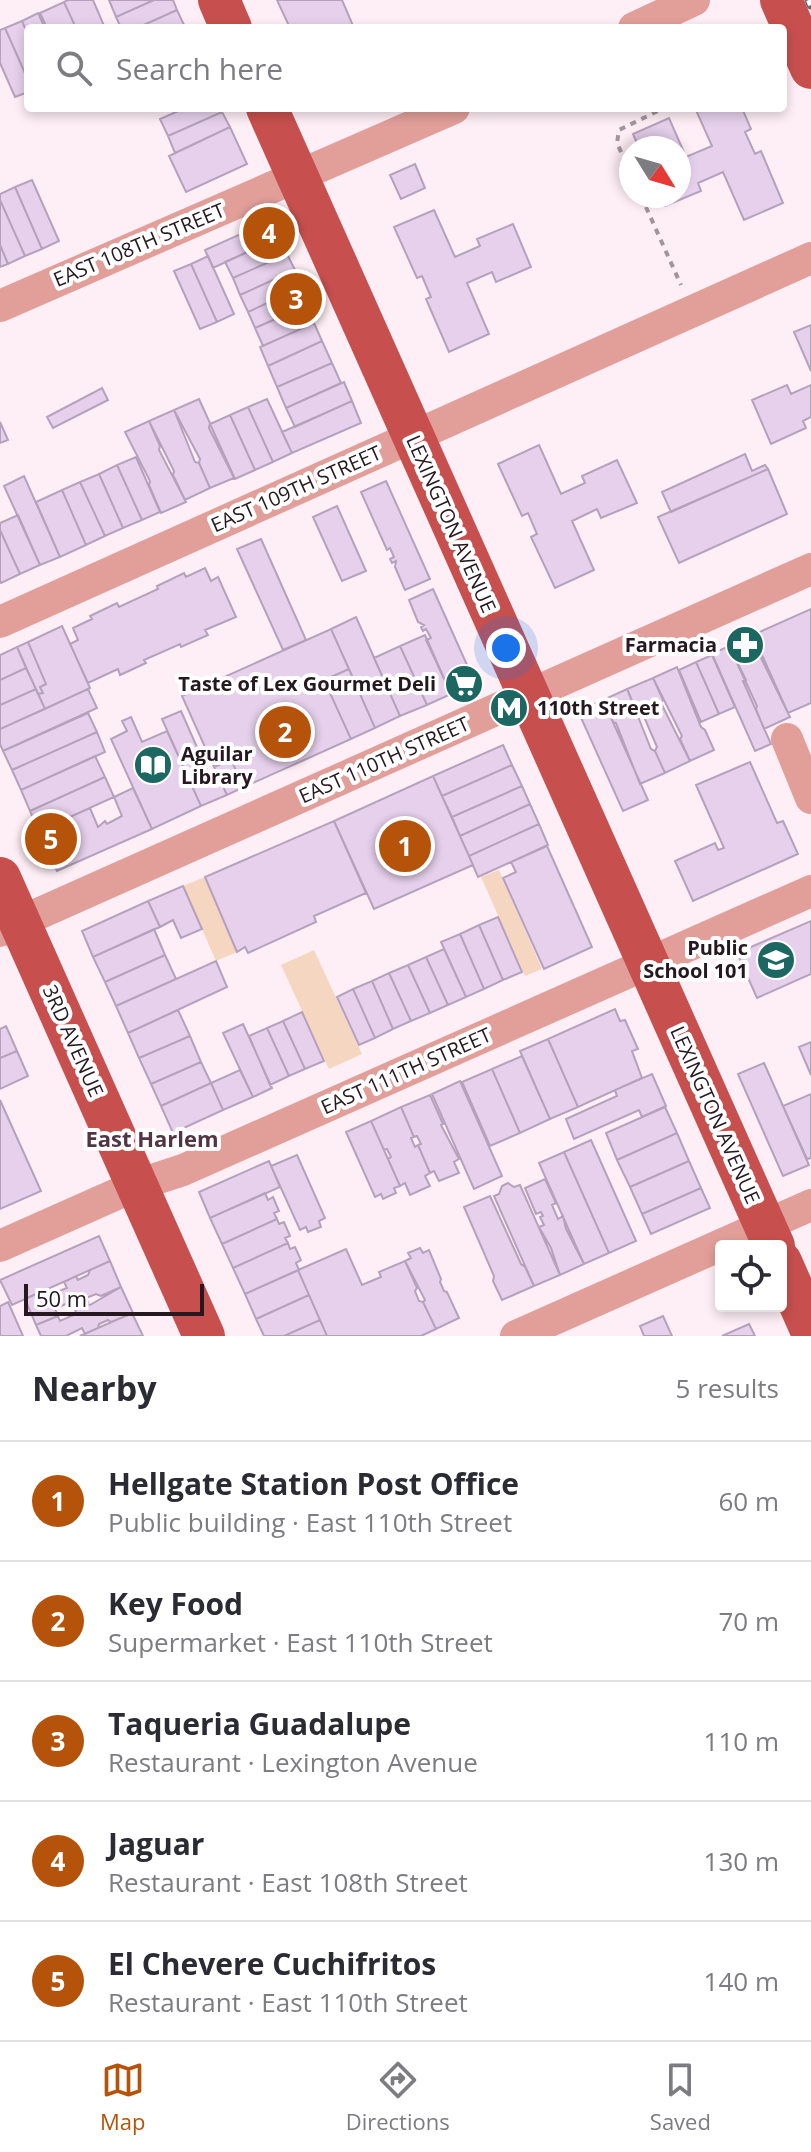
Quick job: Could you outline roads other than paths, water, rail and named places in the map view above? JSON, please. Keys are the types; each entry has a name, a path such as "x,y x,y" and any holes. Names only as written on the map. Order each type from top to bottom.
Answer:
{"main road":[{"path":"219,0 229,24"},
{"path":"781,0 811,68"},
{"name":"LEXINGTON AVENUE","path":"269,112 771,1240"},
{"name":"3RD AVENUE","path":"0,878 10,926 137,1185 204,1336"},
{"name":"LEXINGTON AVENUE","path":"787,1276 811,1330"}],"street":[{"path":"643,24 694,0"},
{"name":"EAST 108TH STREET","path":"0,306 445,112"},
{"name":"EAST 109TH STREET","path":"0,622 811,258"},
{"name":"EAST 110TH STREET","path":"10,926 811,569"},
{"path":"787,739 811,798"},
{"name":"EAST 111TH STREET","path":"0,1246 137,1185 183,1170 811,891"},
{"path":"778,1240 811,1205"},
{"path":"516,1336 715,1266"}],"railway":[{"path":"809,0 811,5"}],"place":[{"name":"Jaguar","path":"269,233"},
{"name":"Taqueria Guadalupe","path":"296,299"},
{"name":"Farmacia","path":"745,645"},
{"name":"Taste of Lex Gourmet Deli","path":"464,684"},
{"name":"110th Street","path":"509,708"},
{"name":"Key Food","path":"285,732"},
{"name":"Aguilar Library","path":"153,765"},
{"name":"El Chevere Cuchifritos","path":"51,839"},
{"name":"Hellgate Station Post Office","path":"405,846"},
{"name":"Public School 101","path":"776,960"}],"district":[{"name":"East Harlem","path":"152,1139"}]}
